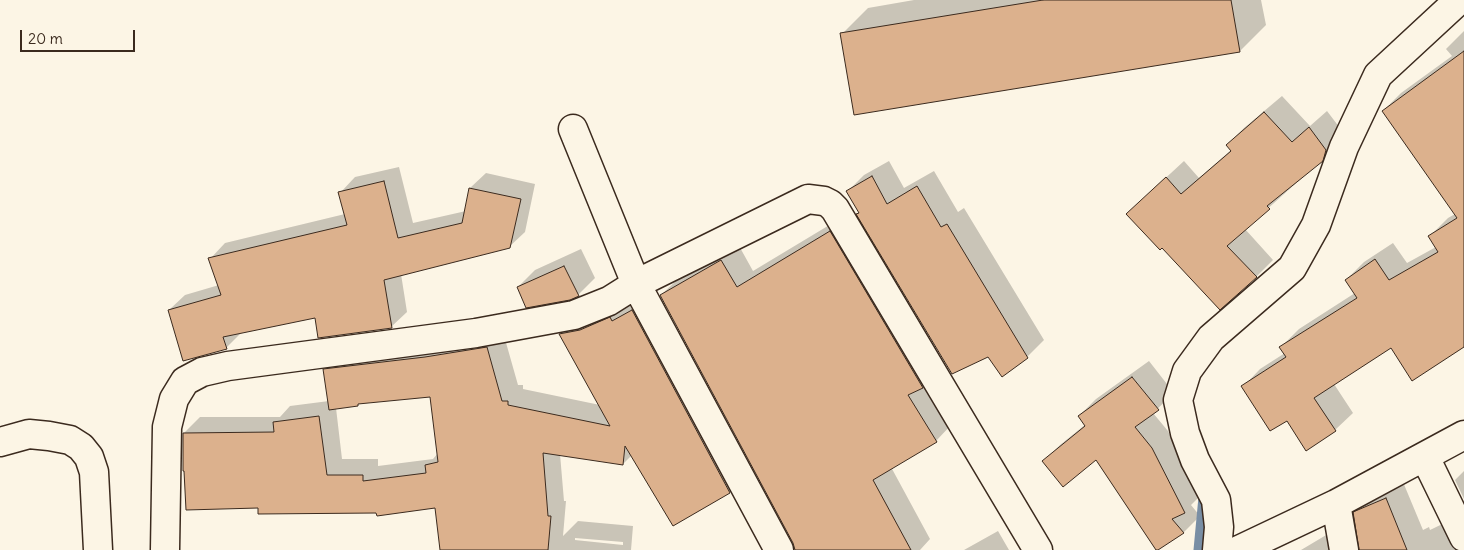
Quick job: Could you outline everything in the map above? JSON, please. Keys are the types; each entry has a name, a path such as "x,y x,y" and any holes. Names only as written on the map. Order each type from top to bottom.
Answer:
{"street":[{"path":"1217,550 1219,527 1216,500 1195,460 1185,433 1178,400 1186,371 1211,338 1292,268 1316,225 1344,147 1378,75 1459,0"},
{"path":"573,129 636,284 779,550"},
{"path":"165,550 167,427 174,399 185,381 202,372 228,366 476,333 574,314 609,301 636,284 808,199 816,199 835,208 1038,550"},
{"path":"0,442 29,434 70,440 82,447 89,457 94,472 98,550"},
{"path":"1238,550 1336,504 1464,435"},
{"path":"1425,457 1464,537"},
{"path":"1336,504 1344,550"}],"building":[{"path":"1043,0 1231,0 1240,52 854,115 840,33"},
{"path":"1464,51 1464,347 1412,381 1391,348 1314,398 1336,431 1306,451 1287,421 1270,431 1241,386 1286,357 1279,347 1357,298 1345,280 1375,259 1389,280 1438,252 1428,236 1457,218 1382,111"},
{"path":"1264,112 1292,142 1309,127 1326,150 1323,161 1267,206 1270,209 1227,246 1257,277 1220,310 1162,248 1160,250 1126,214 1166,177 1181,194 1231,151 1226,145"},
{"path":"872,176 887,204 917,186 941,227 947,224 1028,358 1002,377 988,357 952,374 856,214 859,213 846,191"},
{"path":"384,181 398,238 462,223 469,188 521,199 510,248 384,280 392,328 318,338 315,318 223,337 227,349 183,361 168,310 221,295 208,258 347,225 338,192"},
{"path":"830,231 923,388 908,395 937,442 873,480 911,550 795,550 793,543 660,295 721,260 737,287"},
{"path":"564,266 579,296 570,300 526,308 517,287"},
{"path":"632,310 730,493 673,526 625,446 623,465 543,453 548,516 551,516 548,550 440,550 435,508 377,516 376,513 258,514 258,508 186,510 183,433 274,432 273,422 319,416 327,475 363,475 363,481 426,473 425,465 438,462 430,397 358,404 358,406 329,410 323,369 425,357 487,347 502,401 508,401 508,405 610,426 559,334 580,330 610,317 612,321"},
{"path":"1132,377 1159,410 1135,427 1152,448 1185,513 1172,519 1184,533 1158,550 1156,550 1096,460 1063,487 1042,461 1085,426 1078,416"},
{"path":"1386,498 1407,550 1359,550 1353,512"}],"waterway":[{"path":"1199,550 1204,497"}]}
